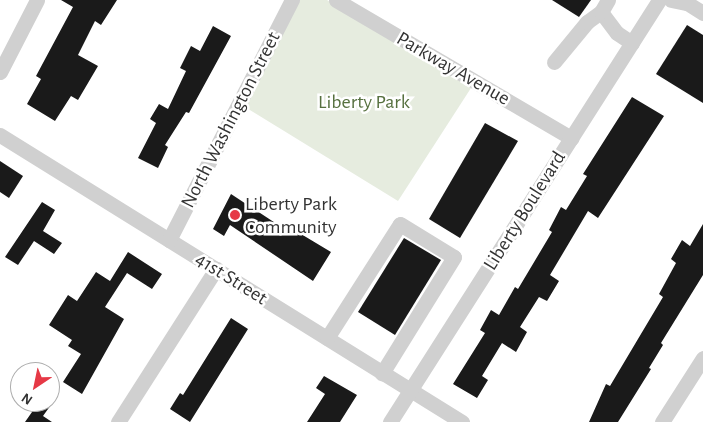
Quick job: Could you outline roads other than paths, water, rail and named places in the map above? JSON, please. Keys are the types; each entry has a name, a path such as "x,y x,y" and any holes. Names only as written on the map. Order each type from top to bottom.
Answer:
{"street":[{"path":"0,72 37,0"},
{"name":"North Washington Street","path":"169,240 292,0"},
{"name":"Liberty Boulevard","path":"390,422 659,0"},
{"path":"671,0 687,3 702,11"},
{"name":"Parkway Avenue","path":"341,1 571,138"},
{"path":"554,62 586,22 605,6 617,33 632,43"},
{"name":"41st Street","path":"0,135 462,422"},
{"path":"327,338 400,224 454,257 382,373"},
{"path":"118,422 216,269"},
{"path":"662,422 703,358"}],"place":[{"name":"Liberty Park Community","path":"235,215"}],"park label":[{"name":"Liberty Park","path":"364,102"}]}
